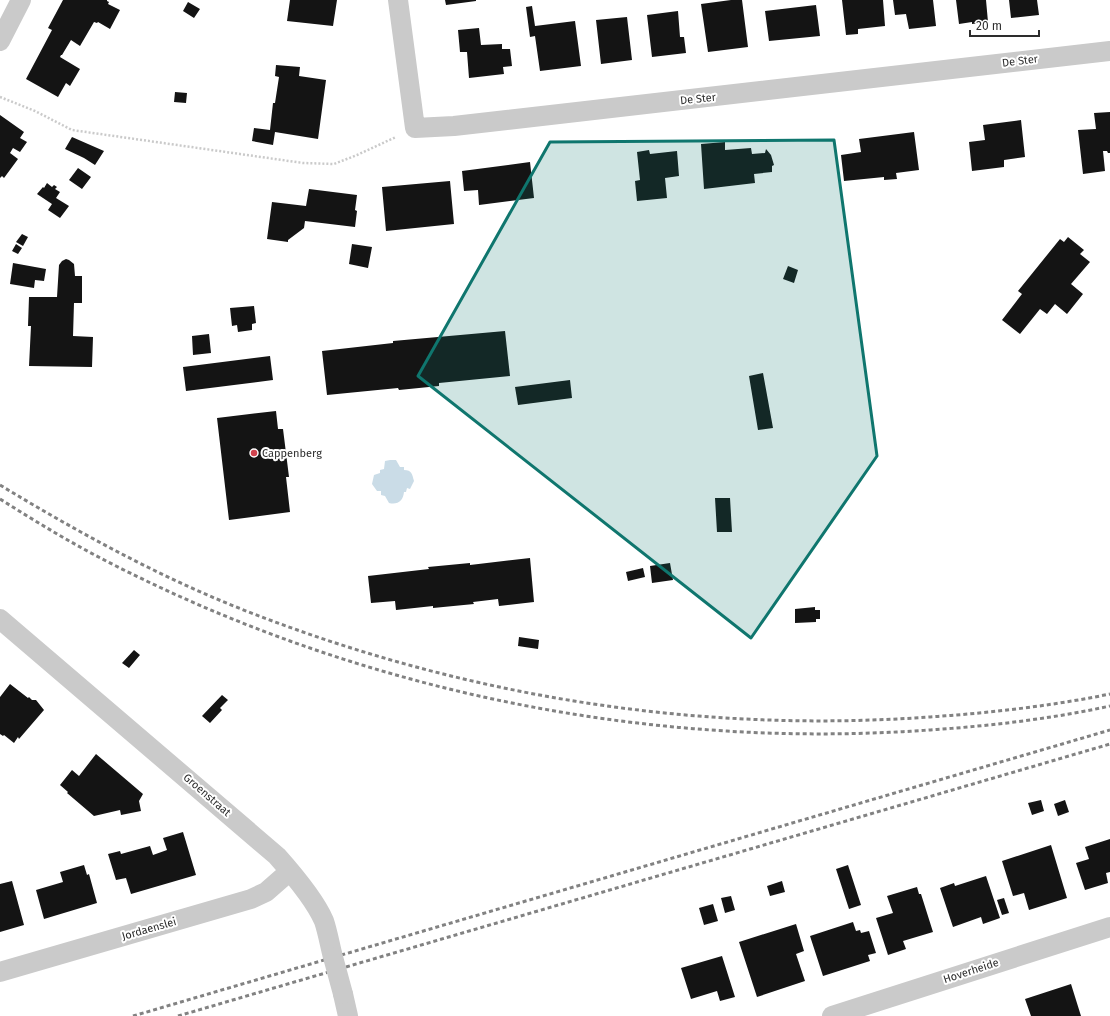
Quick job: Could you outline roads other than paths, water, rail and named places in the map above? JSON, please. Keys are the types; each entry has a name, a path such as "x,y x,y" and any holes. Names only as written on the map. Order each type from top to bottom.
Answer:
{"street":[{"path":"0,41 21,0"},
{"name":"De Ster","path":"398,0 414,128 454,126 1110,51"},
{"name":"Groenstraat","path":"0,619 277,856 290,871 324,922 348,1016"},
{"name":"Jordaenslei","path":"0,972 251,899 266,892 290,871"},
{"name":"Hoverheide","path":"832,1016 1110,927"}],"water":[{"path":"396,460 400,467 404,467 404,470 410,472 414,481 410,489 407,488 406,492 404,492 400,502 397,503 389,503 385,496 381,495 381,491 377,491 372,484 374,475 380,473 380,470 384,469 385,461"}],"railway":[{"path":"0,485 61,521 124,555 221,601 254,614 333,642 414,666 496,686 578,702 661,713 745,719 829,721 914,718 988,712 1062,703 1110,694"},
{"path":"0,499 57,534 116,566 209,609 306,646 404,677 504,701 606,719 708,730 811,734 914,731 963,727 1037,719 1110,706"},
{"path":"133,1016 1110,730"},
{"path":"178,1016 1110,744"}],"place":[{"name":"Cappenberg","path":"254,453"}]}
